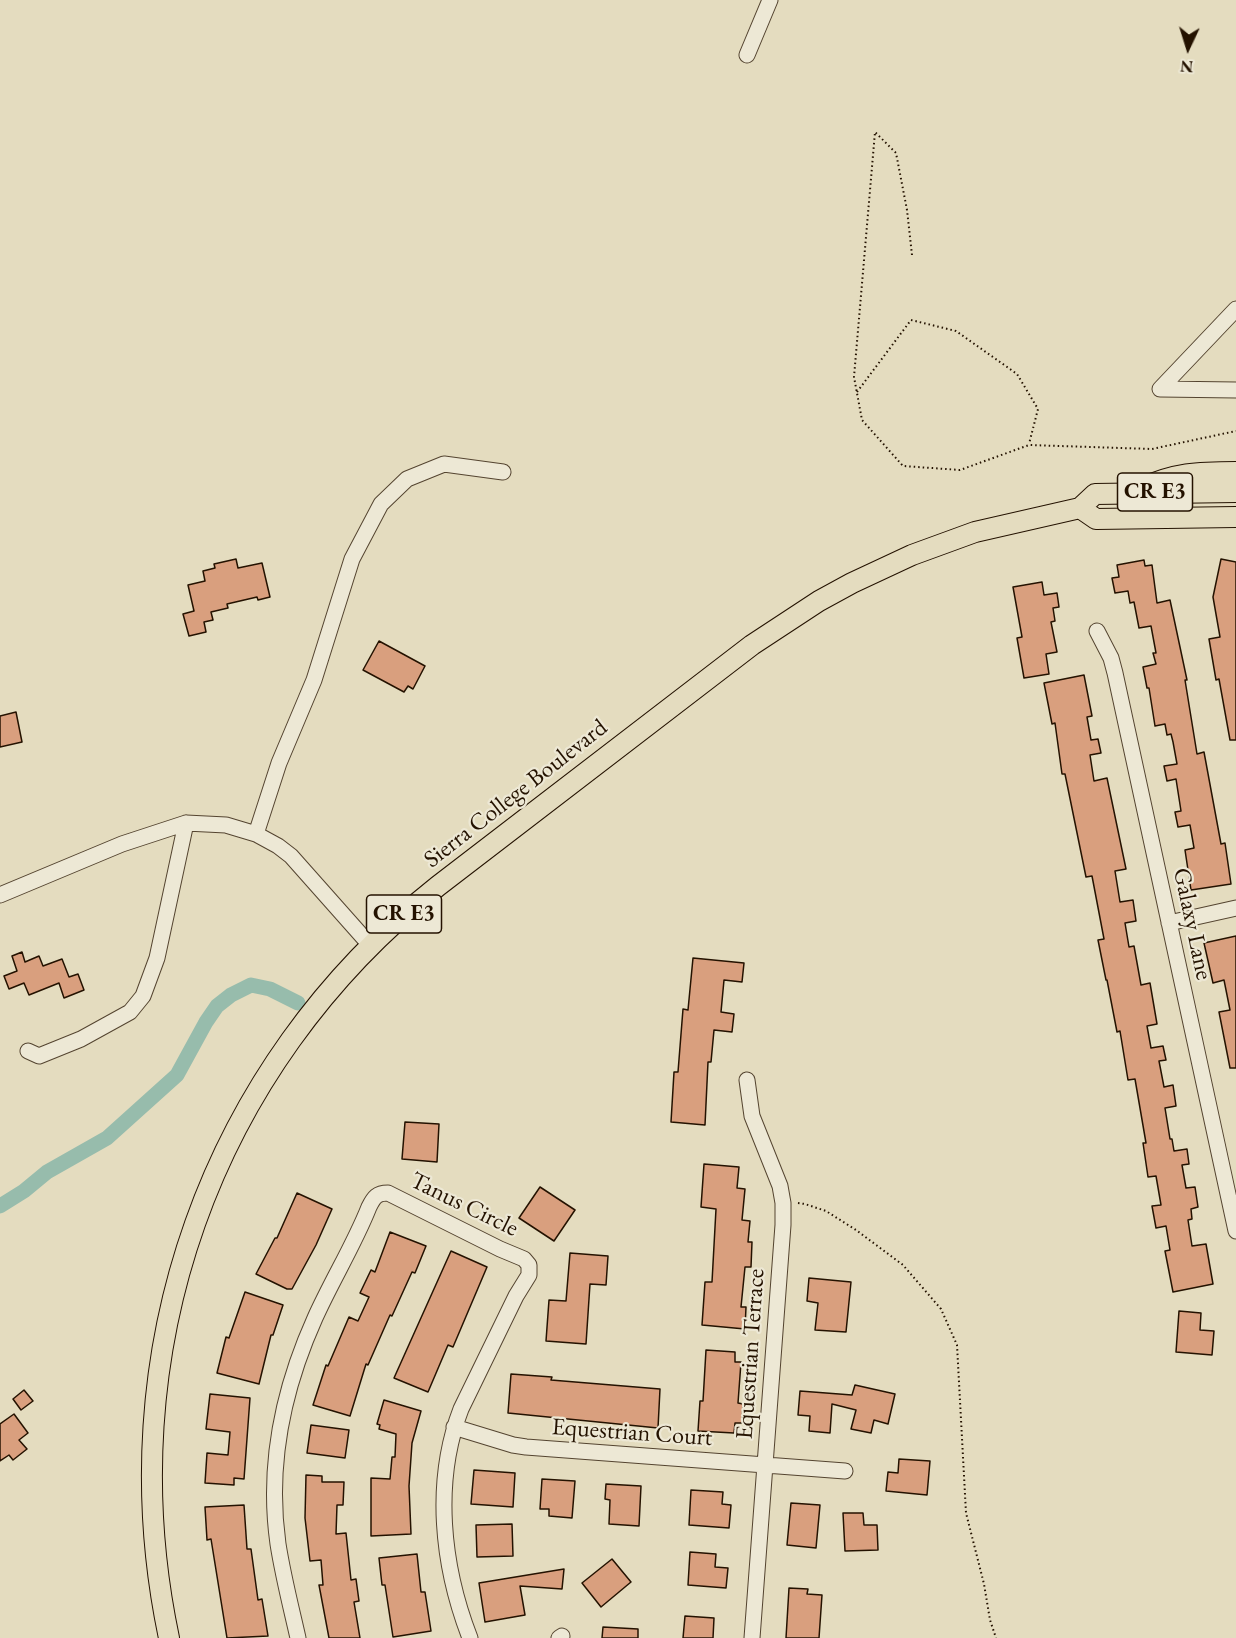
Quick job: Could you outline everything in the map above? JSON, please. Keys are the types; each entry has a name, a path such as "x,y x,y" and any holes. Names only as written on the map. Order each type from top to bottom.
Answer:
{"main road":[{"path":"1133,492 1178,474 1236,471"},
{"name":"Sierra College Boulevard","path":"169,1638 154,1548 151,1462 160,1361 171,1301 185,1253 211,1182 251,1102 306,1018 339,977 370,945 430,892 760,639 819,601 879,569 943,543 1012,523 1080,508 1095,494 1236,492"},
{"name":"CR E3","path":"1080,508 1096,519 1236,517"}],"street":[{"path":"747,56 770,0"},
{"path":"1236,309 1160,389 1236,390"},
{"path":"256,834 279,763 314,680 352,559 381,504 407,479 444,464 503,472"},
{"name":"Galaxy Lane","path":"1097,631 1113,665 1236,1230"},
{"path":"28,1051 39,1056 81,1039 130,1012 143,996 157,958 186,823"},
{"path":"0,895 122,844 186,823 226,825 256,834 291,856 370,945"},
{"path":"1169,923 1236,908"},
{"name":"Equestrian Terrace","path":"747,1080 752,1116 776,1174 783,1203 752,1638"},
{"name":"Tanus Circle","path":"298,1638 278,1545 275,1511 275,1478 282,1417 295,1368 316,1317 369,1207 380,1193 388,1193 524,1259 529,1265 529,1275 516,1296 467,1395 454,1427 446,1460 444,1513 457,1600 470,1638"},
{"name":"Equestrian Court","path":"454,1427 526,1447 845,1472"}],"path":[{"path":"912,255 907,210 896,153 875,132 854,377 862,420 903,466 960,470 1029,445 1152,449 1236,431"},
{"path":"857,393 911,320 956,331 1017,374 1038,409 1029,445"},
{"path":"783,1203 805,1204 826,1211 856,1230 903,1265 941,1309 957,1345 966,1513 996,1638"}],"building":[{"path":"236,559 238,568 262,563 270,597 258,600 257,597 227,604 228,608 211,612 213,620 204,622 206,632 189,636 183,614 194,611 188,585 205,581 203,571 215,568 214,564"},
{"path":"1221,559 1236,562 1236,740 1230,740 1209,639 1220,637 1213,597"},
{"path":"1144,560 1145,566 1152,565 1157,603 1170,600 1187,680 1185,680 1197,754 1204,752 1221,844 1225,843 1231,884 1191,890 1185,850 1194,848 1190,825 1178,827 1175,812 1181,811 1176,779 1167,781 1164,766 1177,764 1173,742 1171,734 1167,735 1165,724 1155,726 1143,667 1156,664 1151,626 1139,628 1134,602 1130,603 1128,591 1115,593 1112,578 1119,577 1117,565"},
{"path":"1042,582 1044,595 1057,593 1059,607 1053,608 1055,621 1051,622 1057,652 1046,654 1049,674 1024,678 1017,638 1022,637 1013,587"},
{"path":"379,641 425,666 413,689 408,686 404,692 363,670"},
{"path":"1084,675 1092,716 1087,717 1091,740 1098,739 1101,753 1090,755 1094,781 1107,778 1126,869 1115,871 1120,902 1133,900 1136,921 1125,923 1129,947 1134,946 1141,985 1150,983 1157,1024 1147,1026 1151,1048 1163,1046 1166,1060 1159,1061 1164,1087 1173,1085 1176,1106 1165,1108 1170,1139 1172,1139 1174,1151 1187,1149 1189,1164 1182,1165 1186,1188 1195,1187 1198,1207 1191,1209 1192,1219 1188,1220 1192,1246 1206,1244 1213,1284 1173,1292 1165,1251 1170,1250 1166,1226 1156,1228 1152,1206 1161,1205 1156,1176 1148,1177 1143,1143 1146,1143 1135,1079 1128,1080 1120,1031 1117,1032 1098,940 1104,939 1092,876 1086,877 1065,774 1062,774 1055,723 1052,724 1044,683"},
{"path":"16,712 22,742 0,747 0,716"},
{"path":"1236,936 1236,1068 1230,1068 1219,1012 1230,1010 1224,980 1213,983 1204,943"},
{"path":"22,952 25,962 39,956 43,966 62,959 69,977 78,974 84,990 64,998 59,983 29,995 24,983 9,989 4,976 17,971 12,956"},
{"path":"693,958 744,963 742,982 724,980 721,1012 734,1014 732,1032 714,1030 711,1062 708,1062 705,1125 671,1122 674,1072 678,1072 683,1009 688,1010"},
{"path":"405,1122 439,1124 437,1162 402,1159"},
{"path":"704,1164 739,1167 737,1188 745,1189 742,1220 750,1221 748,1242 752,1242 751,1267 745,1267 741,1307 746,1307 745,1329 702,1325 705,1282 712,1282 716,1209 701,1207"},
{"path":"540,1187 575,1210 554,1241 519,1218"},
{"path":"297,1193 332,1209 292,1289 287,1289 256,1274 277,1238"},
{"path":"390,1232 426,1246 415,1273 412,1272 368,1365 366,1364 350,1416 313,1405 326,1365 328,1366 349,1317 358,1321 369,1297 360,1293 371,1270 375,1272"},
{"path":"451,1251 487,1267 453,1347 448,1345 428,1392 394,1378"},
{"path":"570,1253 608,1256 606,1285 590,1284 586,1344 546,1341 549,1300 566,1301"},
{"path":"809,1278 851,1282 846,1332 815,1330 818,1303 807,1301"},
{"path":"245,1292 283,1305 273,1335 271,1335 259,1384 217,1373 226,1337 229,1338"},
{"path":"1179,1311 1201,1313 1200,1330 1214,1331 1212,1355 1176,1352"},
{"path":"706,1350 735,1352 735,1362 741,1362 738,1403 743,1404 742,1423 735,1423 734,1433 698,1431 700,1401 703,1401"},
{"path":"511,1374 552,1377 551,1380 660,1389 658,1428 508,1413"},
{"path":"855,1385 895,1394 888,1424 874,1420 871,1433 851,1429 856,1410 832,1404 830,1433 809,1431 810,1416 798,1415 800,1391 852,1395"},
{"path":"24,1390 33,1401 21,1410 13,1399"},
{"path":"210,1394 250,1398 244,1479 234,1478 234,1485 205,1483 207,1453 228,1455 230,1432 206,1429"},
{"path":"384,1400 421,1411 412,1443 409,1486 411,1534 371,1536 371,1478 390,1479 392,1457 395,1457 396,1434 379,1429 380,1425 377,1424"},
{"path":"14,1414 28,1433 19,1440 27,1449 13,1460 9,1455 0,1461 0,1424"},
{"path":"311,1425 349,1430 345,1458 307,1453"},
{"path":"899,1459 930,1461 927,1495 886,1491 888,1472 898,1473"},
{"path":"474,1470 515,1473 513,1507 471,1504"},
{"path":"306,1475 322,1476 322,1482 344,1482 343,1505 337,1505 336,1534 346,1533 351,1580 356,1579 359,1601 354,1602 360,1638 329,1638 319,1585 323,1585 321,1560 310,1561 305,1518"},
{"path":"542,1479 575,1481 572,1518 549,1516 549,1509 540,1509"},
{"path":"606,1484 641,1486 639,1526 609,1524 610,1500 605,1499"},
{"path":"691,1490 723,1492 722,1504 731,1505 729,1528 689,1525"},
{"path":"791,1503 820,1505 816,1548 787,1545"},
{"path":"244,1505 247,1549 251,1549 258,1600 262,1599 268,1636 227,1638 211,1539 207,1540 205,1507"},
{"path":"843,1513 863,1513 864,1525 877,1525 878,1550 845,1551"},
{"path":"512,1524 513,1556 477,1557 476,1525"},
{"path":"690,1552 716,1554 715,1567 728,1568 726,1588 688,1585"},
{"path":"417,1554 421,1592 425,1592 431,1631 393,1637 379,1558"},
{"path":"612,1559 631,1582 601,1607 582,1583"},
{"path":"564,1569 562,1589 520,1586 525,1615 485,1622 479,1583"},
{"path":"789,1588 808,1589 807,1594 822,1595 819,1638 786,1638"},
{"path":"685,1616 714,1618 713,1638 683,1638"},
{"path":"603,1627 638,1629 638,1638 602,1638"}],"waterway":[{"path":"0,1206 24,1191 47,1172 107,1138 177,1075 206,1022 217,1006 231,995 251,985 270,989 298,1003"}]}
